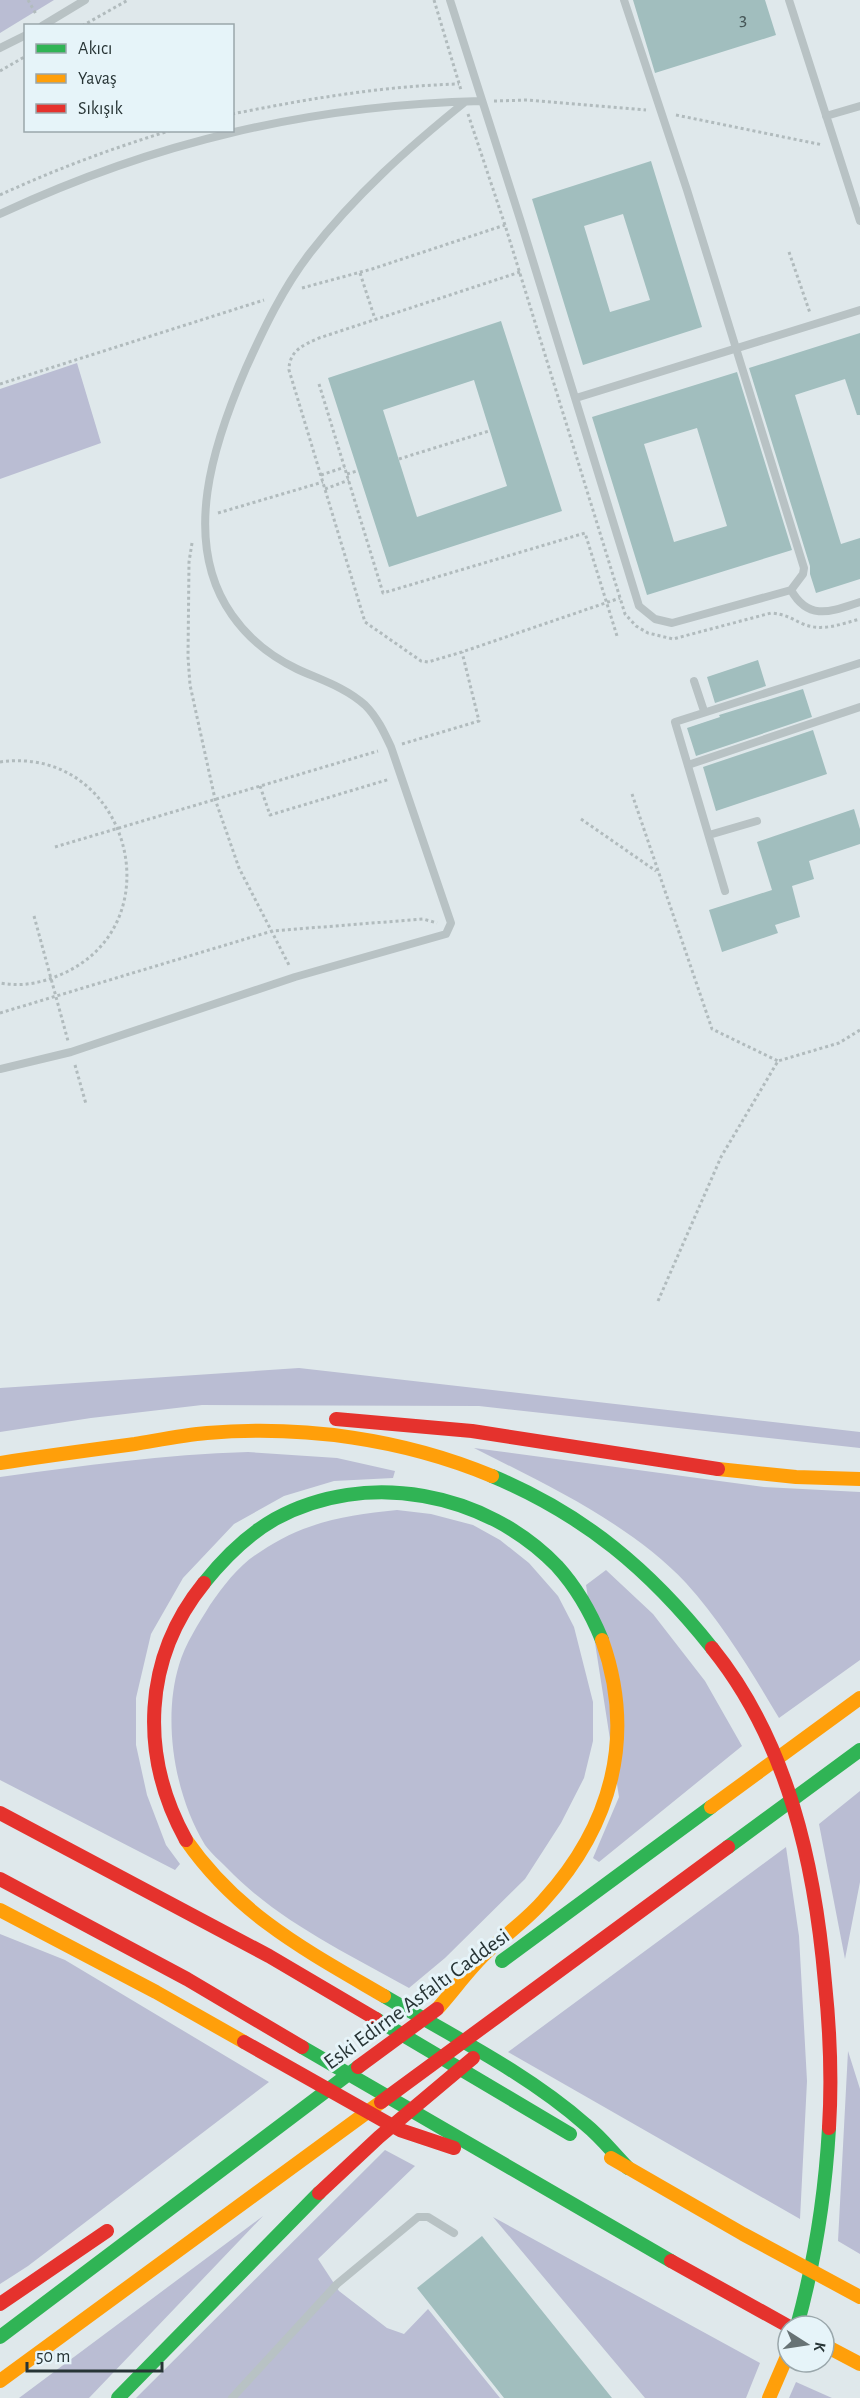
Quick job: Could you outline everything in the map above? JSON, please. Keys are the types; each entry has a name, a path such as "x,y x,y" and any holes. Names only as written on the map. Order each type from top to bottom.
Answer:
{"highway":[{"path":"241,1417 284,1417"},
{"path":"317,1418 408,1423 494,1433 739,1471 860,1479"},
{"path":"0,1463 206,1433 259,1431 363,1440 430,1454 506,1480 558,1507 635,1561 665,1589 720,1656 745,1694 766,1735 786,1781 813,1885 823,1951 830,2028 829,2119 820,2218 812,2264 799,2314"},
{"path":"439,2007 480,1959 538,1907 569,1869 590,1834 608,1793 616,1766 621,1735 618,1700 610,1661 596,1621 580,1594 529,1540 504,1523 451,1501 399,1493 350,1494 304,1506 249,1537 201,1584 182,1614 167,1647 156,1686 153,1727 159,1769 185,1839 209,1870 236,1898 271,1926 532,2087 582,2121 628,2168"},
{"name":"Eski Edirne Asfaltı Caddesi","path":"0,2337 304,2106 860,1698"},
{"path":"0,2381 860,1750"},
{"path":"0,1813 269,1956 628,2168 860,2297"},
{"path":"0,1879 187,1979 623,2235 776,2319"},
{"path":"0,1910 156,1992 400,2130 503,2163"},
{"path":"541,2002 588,1958 614,1929"},
{"path":"118,2398 334,2177 441,2083 492,2043"},
{"path":"238,2139 304,2106"},
{"path":"0,2304 117,2224"},
{"path":"836,2351 860,2364"},
{"path":"771,2394 780,2374"}],"lane":[{"path":"45,24 85,0"},
{"path":"450,0 639,606 655,619 672,623 791,590 803,574 804,567 687,190 624,0"},
{"path":"789,0 860,221"},
{"path":"0,48 24,35"},
{"path":"234,131 327,113 427,102 481,101"},
{"path":"0,1069 71,1052 295,977 446,934 450,927 451,923 391,747 379,722 365,705 341,688 296,669 275,656 249,635 231,614 218,591 209,558 206,517 214,454 258,340 282,294 308,255 373,181 410,146 465,102"},
{"path":"826,116 860,106"},
{"path":"0,214 41,195 133,160 229,132"},
{"path":"576,398 860,310"},
{"path":"791,590 801,604 816,611 830,611 860,602"},
{"path":"725,891 675,722 860,663"},
{"path":"694,681 704,711"},
{"path":"688,765 860,707"},
{"path":"709,835 757,821"},
{"path":"232,2398 337,2284 418,2217 428,2217 454,2233"}],"path":[{"path":"28,0 38,15"},
{"path":"86,24 128,0"},
{"path":"0,70 24,57"},
{"path":"234,114 324,96 425,85 459,84"},
{"path":"0,195 34,179 166,132"},
{"path":"0,384 282,294 360,272 520,219"},
{"path":"789,252 814,325"},
{"path":"360,272 375,319"},
{"path":"520,272 314,340 294,351 289,360 289,370 324,489 365,622 421,661 428,662 462,652 620,598"},
{"path":"319,384 383,593 585,533 617,636"},
{"path":"399,459 489,431"},
{"path":"321,475 345,467"},
{"path":"347,474 357,471"},
{"path":"324,489 349,480"},
{"path":"220,513 323,483"},
{"path":"206,517 195,535 189,560 190,685 215,799 239,868 295,977"},
{"path":"55,847 479,721 462,652"},
{"path":"0,762 29,761 65,772 96,794 119,828 128,865 123,906 115,925 90,957 73,969 51,979 22,985 0,983"},
{"path":"260,786 270,815 401,776"},
{"path":"632,794 712,1029 778,1061 839,1043 860,1030"},
{"path":"581,819 657,872"},
{"path":"34,916 86,1104"},
{"path":"0,1013 272,931 423,919 450,927"},
{"path":"658,1301 721,1157 778,1061"}],"shaded area":[{"path":"0,0 54,0 0,33"},
{"path":"77,363 101,443 0,479 0,389"},
{"path":"299,1368 860,1432 860,1448 479,1406 202,1405 91,1418 0,1432 0,1388"},
{"path":"474,1448 764,1487 860,1492 860,1660 779,1718 724,1631 686,1583 664,1562 640,1542 586,1507"},
{"path":"248,1452 337,1458 395,1471 393,1478 334,1481 284,1496 234,1524 183,1578 151,1634 136,1698 136,1745 147,1795 166,1845 180,1864 175,1870 0,1780 0,1477 155,1458"},
{"path":"397,1510 431,1514 473,1525 500,1540 529,1563 558,1596 574,1627 593,1702 593,1741 584,1778 561,1823 525,1879 445,1958 409,1988 290,1920 247,1887 210,1851 186,1804 174,1758 172,1734 174,1687 182,1657 210,1605 239,1569 252,1557 276,1542 309,1527 360,1514"},
{"path":"606,1570 653,1614 705,1681 742,1746 599,1862 593,1858 619,1797 586,1585"},
{"path":"860,1791 860,1882 845,1959 819,1824"},
{"path":"786,1847 799,1936 807,2081 800,2219 508,2052"},
{"path":"0,1934 65,1960 269,2082 28,2266 0,2284"},
{"path":"848,2051 860,2089 860,2254 838,2241"},
{"path":"385,2150 415,2166 318,2259 339,2291 387,2328 404,2334 428,2309 500,2398 136,2398"},
{"path":"263,2216 89,2398 19,2398"},
{"path":"493,2217 760,2363 746,2398 645,2398"},
{"path":"796,2382 832,2398 789,2398"}],"building":[{"path":"633,0 765,0 776,35 655,73"},
{"path":"651,161 702,327 583,365 532,199","holes":["623,214 650,300 610,312 584,226"]},
{"path":"501,321 562,511 389,567 328,378","holes":["474,380 507,486 417,517 383,410"]},
{"path":"860,333 860,415 857,415 845,379 795,395 841,544 860,538 860,579 816,593 810,566 749,368"},
{"path":"737,372 792,550 647,595 592,417","holes":["697,428 727,526 674,542 644,444"]},
{"path":"758,660 766,686 715,703 707,677"},
{"path":"803,689 812,717 696,756 687,728 720,717 719,715"},
{"path":"813,730 827,774 716,811 703,767"},
{"path":"854,809 860,829 860,844 809,861 814,879 792,886 800,917 775,925 778,933 722,952 709,910 772,890 757,842"},
{"path":"482,2236 612,2398 504,2398 417,2288"}],"traffic: fast":[{"path":"492,1476 557,1508 614,1547 665,1594 712,1648"},
{"path":"204,1583 228,1556 255,1532 275,1519 310,1504 347,1495 385,1492 424,1496 461,1505 496,1520 528,1541 557,1566 571,1583 602,1640"},
{"path":"728,1847 860,1750"},
{"path":"502,1961 711,1807"},
{"path":"384,1996 488,2056 539,2089 592,2130 628,2168"},
{"path":"376,2019 570,2134"},
{"path":"302,2047 671,2261"},
{"path":"0,2337 358,2067"},
{"path":"800,2314 818,2228 829,2128"},
{"path":"118,2398 319,2193"}],"traffic: slow":[{"path":"0,1463 198,1434 280,1431 316,1433 388,1444 458,1463 492,1476"},
{"path":"718,1469 796,1477 860,1479"},
{"path":"439,2007 480,1959 544,1900 587,1841 601,1810 611,1778 617,1745 617,1711 612,1676 602,1640"},
{"path":"711,1807 860,1698"},
{"path":"186,1840 228,1890 251,1910 301,1947 384,1996"},
{"path":"0,1910 156,1992 244,2042"},
{"path":"0,2381 381,2102"},
{"path":"611,2158 743,2234 860,2297"},
{"path":"836,2351 860,2364"},
{"path":"769,2398 779,2374"}],"traffic: jam":[{"path":"336,1419 472,1431 718,1469"},
{"path":"186,1840 171,1808 160,1775 155,1741 154,1708 159,1675 169,1643 184,1612 204,1583"},
{"path":"712,1648 738,1685 760,1723 779,1764 805,1850 814,1894 827,2001 830,2074 829,2128"},
{"path":"0,1813 269,1956 376,2019"},
{"path":"381,2102 728,1847"},
{"path":"0,1879 187,1979 302,2047"},
{"path":"358,2067 437,2009"},
{"path":"244,2042 400,2130 454,2148"},
{"path":"319,2193 379,2137 473,2058"},
{"path":"0,2304 107,2231"},
{"path":"671,2261 776,2319"}]}
